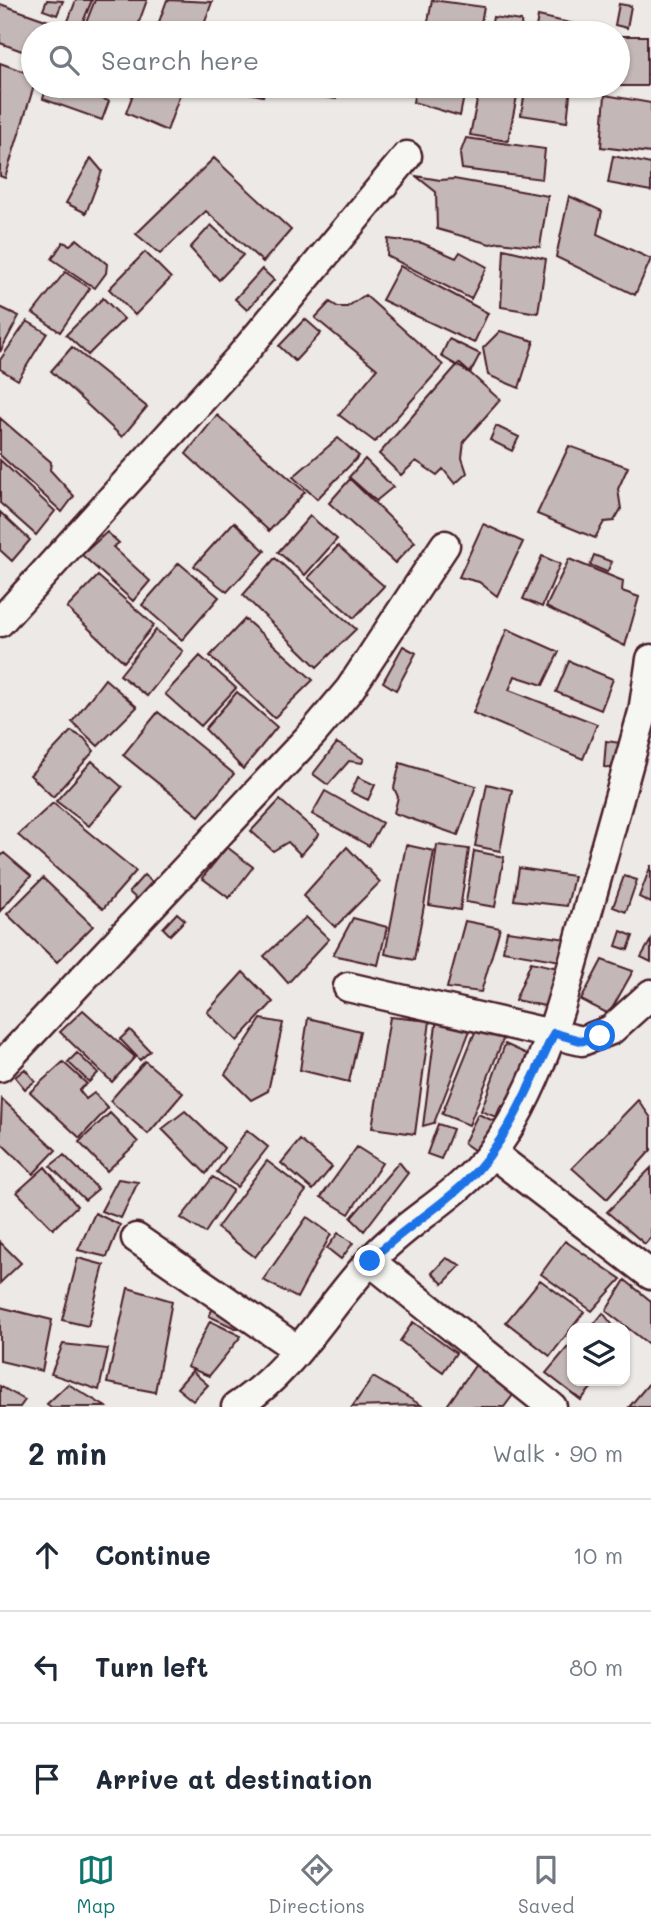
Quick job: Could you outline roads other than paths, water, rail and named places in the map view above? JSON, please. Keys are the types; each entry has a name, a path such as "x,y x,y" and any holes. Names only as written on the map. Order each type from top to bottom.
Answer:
{"street":[{"path":"0,622 240,357 407,156"},
{"path":"0,1067 313,733 357,678 445,545"},
{"path":"236,1407 261,1388 298,1350 386,1244 467,1181 492,1153 526,1094 554,1033 643,712 651,659"},
{"path":"348,987 575,1040 591,1040 611,1030 651,995"},
{"path":"492,1153 651,1275"},
{"path":"136,1238 298,1350"},
{"path":"370,1261 552,1407"}]}
